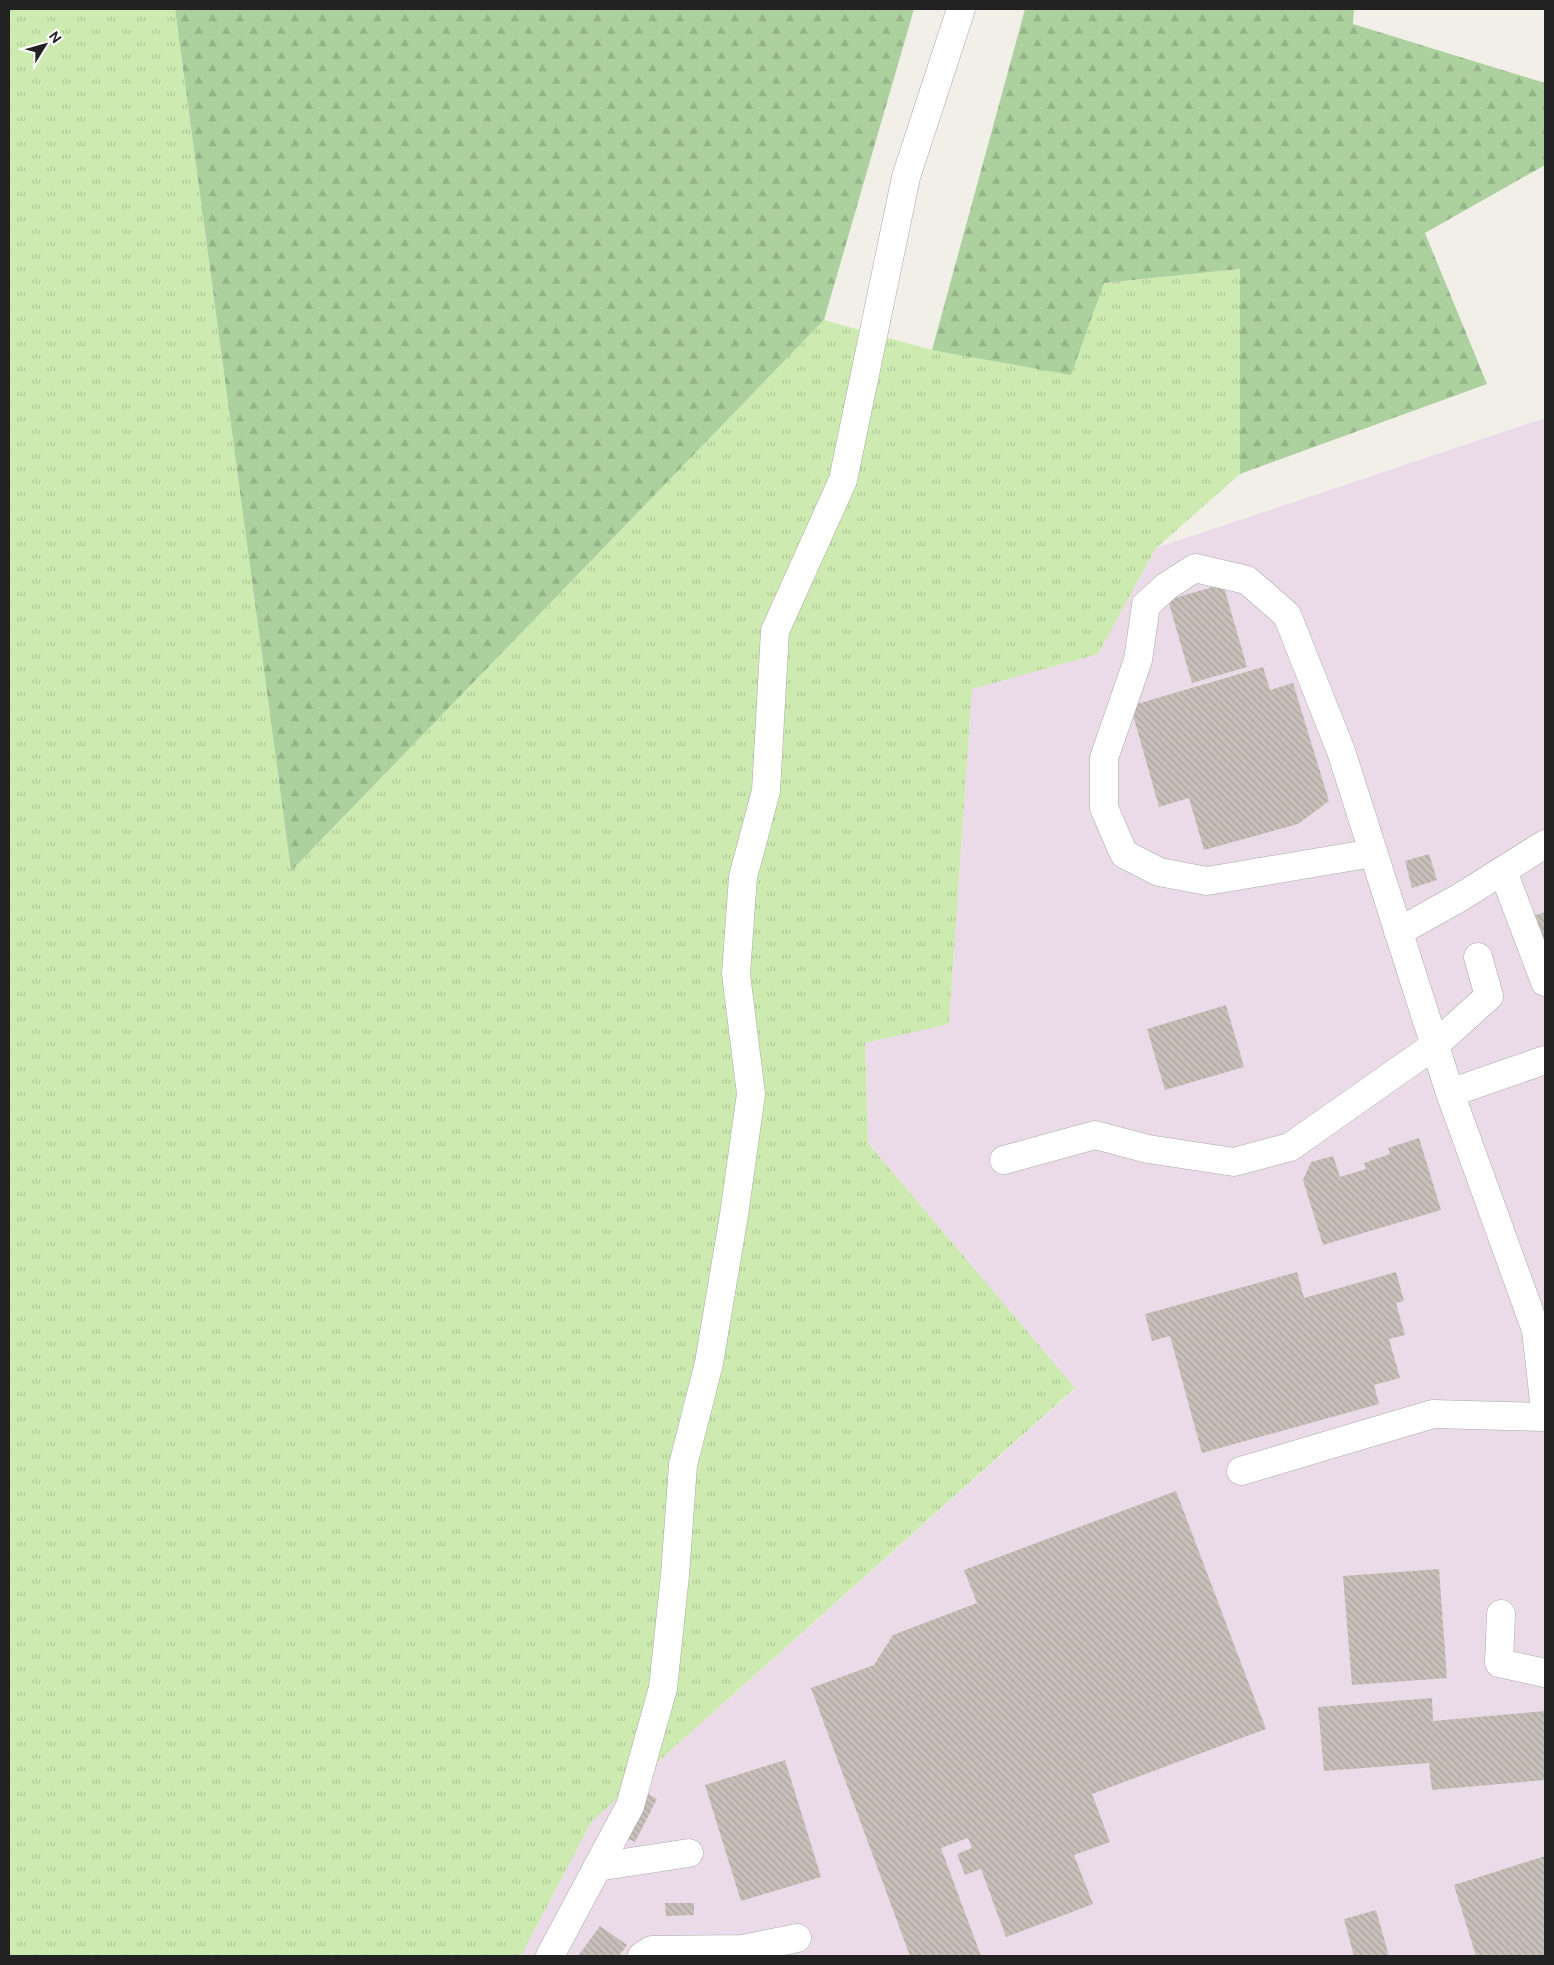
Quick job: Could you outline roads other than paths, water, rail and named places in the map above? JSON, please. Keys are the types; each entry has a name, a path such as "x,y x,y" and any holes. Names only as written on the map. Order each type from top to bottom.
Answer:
{"street":[{"path":"550,1956 630,1806 663,1688 675,1575 683,1465 709,1362 735,1206 751,1094 736,974 744,877 766,791 775,631 843,480 906,177 961,9"},
{"path":"1373,853 1207,881 1159,872 1124,854 1104,808 1104,758 1138,660 1146,605 1167,586 1195,568 1248,580 1287,615 1340,751 1373,853 1398,932 1435,1045 1450,1093 1536,1330 1545,1410"},
{"path":"1398,932 1503,871 1545,844"},
{"path":"1503,871 1545,982"},
{"path":"1004,1160 1095,1135 1148,1149 1234,1162 1290,1147 1435,1045 1489,996 1478,957"},
{"path":"1450,1093 1545,1060"},
{"path":"1241,1471 1433,1414 1545,1417"},
{"path":"1501,1614 1498,1663 1545,1673"},
{"path":"597,1867 689,1853"},
{"path":"642,1956 652,1950 744,1949 797,1938"}]}
